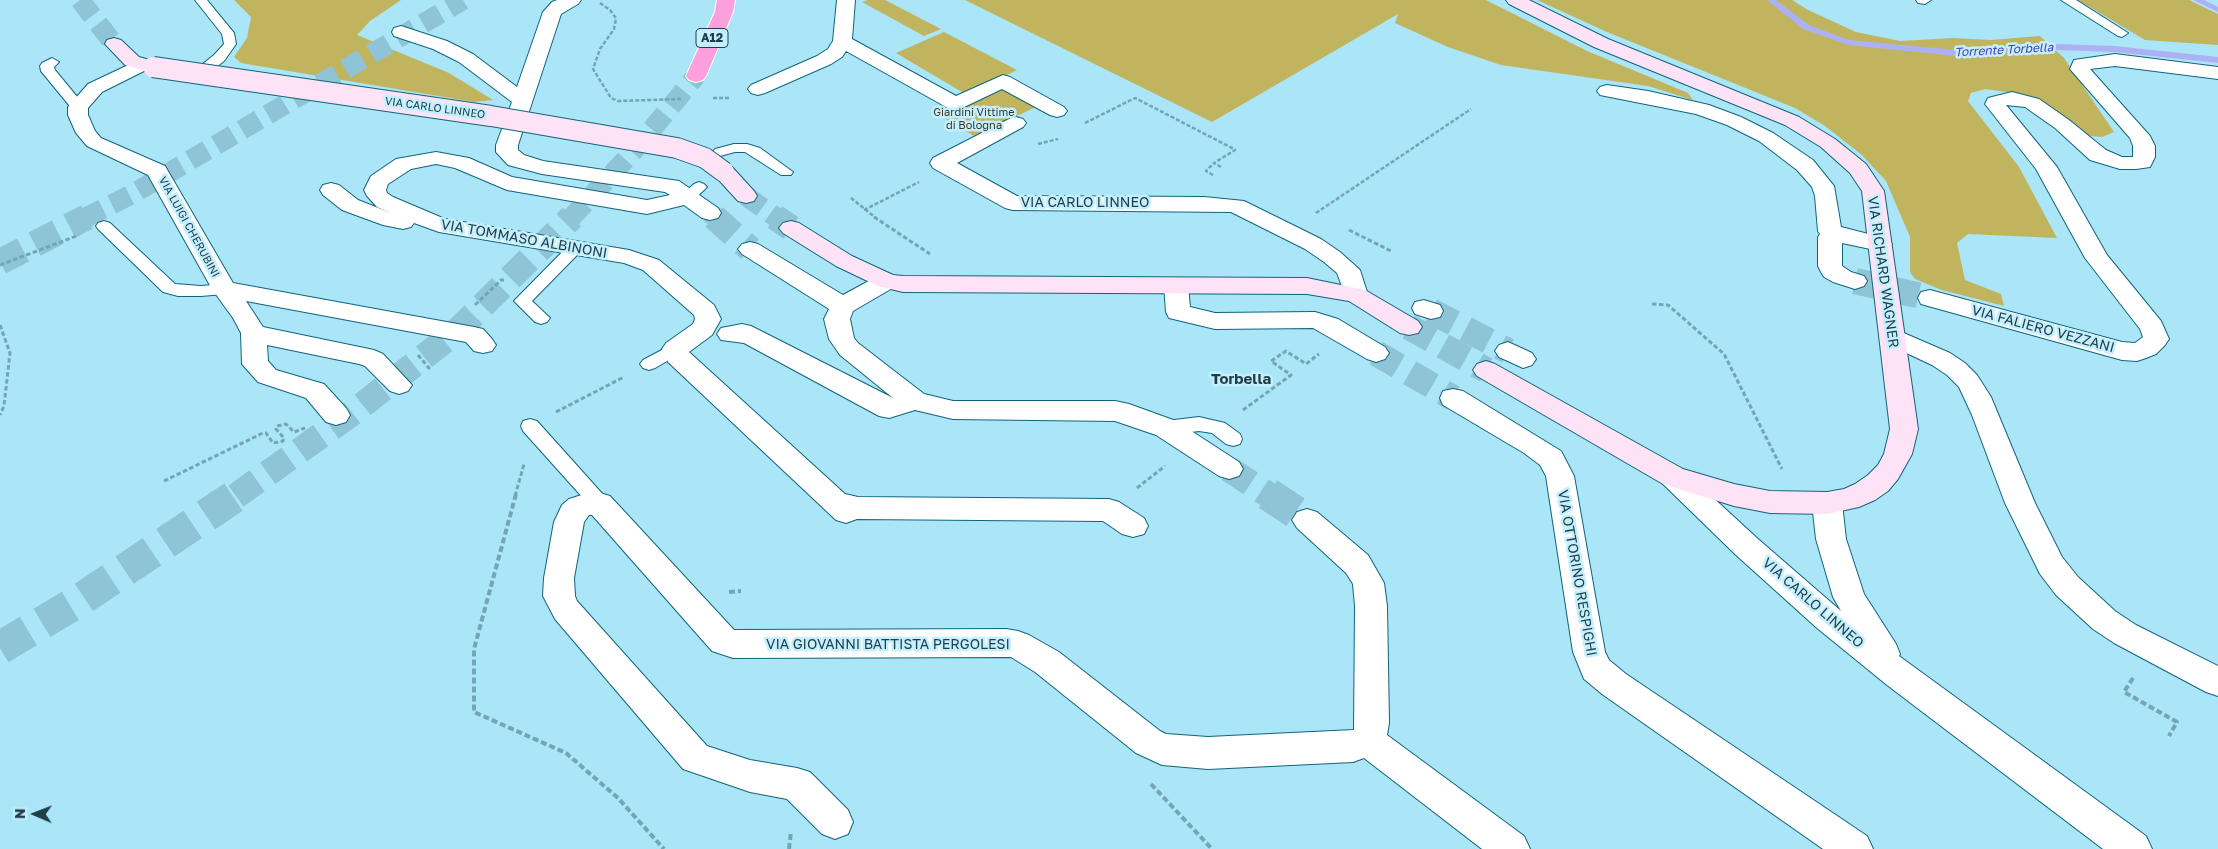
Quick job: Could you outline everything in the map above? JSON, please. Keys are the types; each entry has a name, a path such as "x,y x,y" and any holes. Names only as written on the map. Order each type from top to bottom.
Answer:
{"highway":[{"name":"A12","path":"696,76 724,12 726,0"}],"street":[{"path":"572,0 558,6 552,12 507,145 507,152 516,160 542,167 671,186 693,192 710,213"},
{"path":"758,89 824,60 835,53 842,41 846,0"},
{"name":"VIA RICHARD WAGNER","path":"1515,0 1601,43 1792,121 1828,143 1858,169 1873,191 1904,429 1898,454 1888,472 1872,488 1849,499 1814,504 1770,502 1734,495 1673,476"},
{"path":"401,32 440,45 466,58 522,100"},
{"path":"842,41 955,104 1003,81 1057,111"},
{"name":"VIA CARLO LINNEO","path":"114,44 132,61 147,66 491,116 677,148 722,162 746,196"},
{"name":"VIA FALIERO VEZZANI","path":"1930,298 2122,351 2137,352 2147,348 2156,339 2152,326 2097,258 2046,167 1995,102 2002,98 2012,98 2032,103 2062,124 2098,155 2120,162 2136,163 2142,162 2144,157 2144,146 2140,136 2080,69 2081,64 2115,60 2218,73"},
{"path":"78,107 95,88 147,66"},
{"path":"1607,92 1648,97 1702,109 1749,127 1773,141 1806,165 1822,186 1826,196 1830,231 1834,234 1880,244"},
{"name":"VIA LUIGI CHERUBINI","path":"78,107 78,115 86,133 94,142 157,171 224,289 244,315 254,333 255,364 267,376 315,391 335,415"},
{"name":"VIA CARLO LINNEO","path":"1016,123 941,163 1013,203 1228,204 1289,231 1313,244 1348,270 1356,296"},
{"name":"VIA TOMMASO ALBINONI","path":"675,349 703,330 708,319 705,311 651,265 629,257 440,225 385,202 378,196 376,190 379,181 404,164 436,158 460,163 506,183 647,207 668,204 693,192"},
{"path":"330,190 350,206 383,218 440,225"},
{"path":"791,228 844,261 887,280 903,284 1307,286 1356,296 1409,328"},
{"path":"1834,234 1830,237 1830,266 1833,272 1855,281"},
{"path":"750,248 842,306"},
{"path":"887,280 842,306 837,319 842,339 849,349 915,400 928,405 953,410 1115,412 1144,418 1166,428 1229,469"},
{"path":"1176,286 1178,312 1215,321 1315,320 1329,325 1376,353"},
{"name":"VIA LUIGI CHERUBINI","path":"224,289 474,335 483,345"},
{"path":"730,334 742,332 753,337 890,409 915,400"},
{"path":"254,333 284,341 365,356 374,360 399,385"},
{"path":"1892,336 1941,359 1956,369 1968,381 1986,415 2020,503 2051,565 2067,586 2104,620 2125,634 2218,682"},
{"path":"675,349 681,362 841,507 1109,510 1133,526"},
{"name":"VIA CARLO LINNEO","path":"1486,370 1673,476 1747,547 1828,619 1899,676 2133,849"},
{"name":"VIA OTTORINO RESPIGHI","path":"1454,398 1551,458 1560,476 1589,652 1596,669 1614,684 1854,849"},
{"path":"600,504 588,504 579,507 572,513 569,522 559,578 559,596 566,610 695,758 742,774 797,784 835,822"},
{"name":"VIA GIOVANNI BATTISTA PERGOLESI","path":"600,504 723,641 733,644 1006,643 1018,645 1047,662 1148,742 1162,749 1208,753 1353,746 1368,741"},
{"path":"1814,504 1831,539 1849,597 1868,630 1899,676"},
{"path":"1307,520 1357,564 1368,583 1371,606 1372,723 1368,741 1511,849"}],"lane":[{"path":"199,74 219,58 230,44 228,33 201,0"},
{"path":"2067,0 2122,33"},
{"path":"52,62 47,66 48,71 78,107"},
{"path":"722,162 734,148 747,148 755,151 786,172"},
{"path":"104,226 169,288 178,291 224,289"},
{"path":"541,318 522,301 575,248"},
{"path":"648,364 675,349"},
{"path":"1166,428 1199,424 1226,434"},
{"name":"VIA GIOVANNI BATTISTA PERGOLESI","path":"530,426 600,504"}],"path":[{"path":"596,0 610,10 616,18 614,29 600,49 593,66 611,98 618,101 690,99"},
{"path":"708,99 737,97 758,89"},
{"path":"1083,125 1135,98 1236,150 1214,163 1221,167"},
{"path":"1289,231 1471,109"},
{"path":"1034,144 1053,141 1060,137"},
{"path":"864,210 921,181"},
{"path":"851,198 864,210 973,285"},
{"path":"1317,213 1325,217"},
{"path":"0,265 104,226"},
{"path":"1341,226 1391,251"},
{"path":"1652,304 1668,305 1724,354 1761,430 1814,504"},
{"path":"0,326 10,353 4,406 0,414"},
{"path":"1226,434 1291,375 1271,361 1286,351 1306,364 1345,334"},
{"path":"648,364 530,426 529,444 474,649 474,712 566,754 618,798 664,849"},
{"path":"164,481 263,433 266,432 273,443 283,441 284,438 276,429 277,426 286,424 294,432 335,415"},
{"path":"1109,510 1192,445"},
{"path":"2152,648 2124,692 2177,722 2168,736"},
{"path":"1145,778 1212,849"}],"green space":[{"path":"234,0 401,0 370,21 357,35 449,73 493,100 474,102 241,63 234,57 247,38 251,17"},
{"path":"885,0 941,29 924,36 862,2"},
{"path":"965,0 1486,0 1587,51 1688,93 1693,100 1648,86 1501,65 1448,47 1395,23 1398,14 1212,122"},
{"path":"1537,0 1792,0 1808,10 1856,32 1900,41 1953,38 1991,40 2040,36 2064,58 2114,132 2102,137 2081,135 2045,104 2027,95 1985,89 1971,93 1968,101 2019,167 2057,238 1968,234 1957,243 1965,280 2001,294 2004,306 1942,290 1915,279 1910,272 1910,237 1886,181 1862,155 1825,126 1795,108 1607,32"},
{"path":"2078,0 2189,0 2218,14 2218,45 2145,40"},
{"path":"944,32 1017,70 967,95 896,53"},
{"name":"Giardini Vittime di Bologna","path":"1002,85 1038,106 974,136 931,110 947,103"}],"waterway":[{"name":"Torrente Torbella","path":"1771,0 1806,27 1848,42 1957,53 2028,46 2115,49 2218,60"},
{"path":"2197,0 2218,10"}],"tunnel":[{"path":"80,0 114,44"},
{"path":"85,218 136,192 463,0"},
{"path":"571,218 639,145 696,76"},
{"path":"746,196 777,218"},
{"path":"710,213 716,218"},
{"path":"0,262 87,217"},
{"path":"714,217 750,249"},
{"path":"775,217 791,228"},
{"path":"236,496 351,414 458,330 571,218"},
{"path":"1855,281 1930,298"},
{"path":"1431,311 1508,351"},
{"path":"1409,327 1486,370"},
{"path":"1376,353 1453,398"},
{"path":"1229,469 1270,496"},
{"path":"0,648 80,600 238,494"},
{"path":"1268,494 1307,520"}],"district":[{"name":"Torbella","path":"1241,379"}]}
